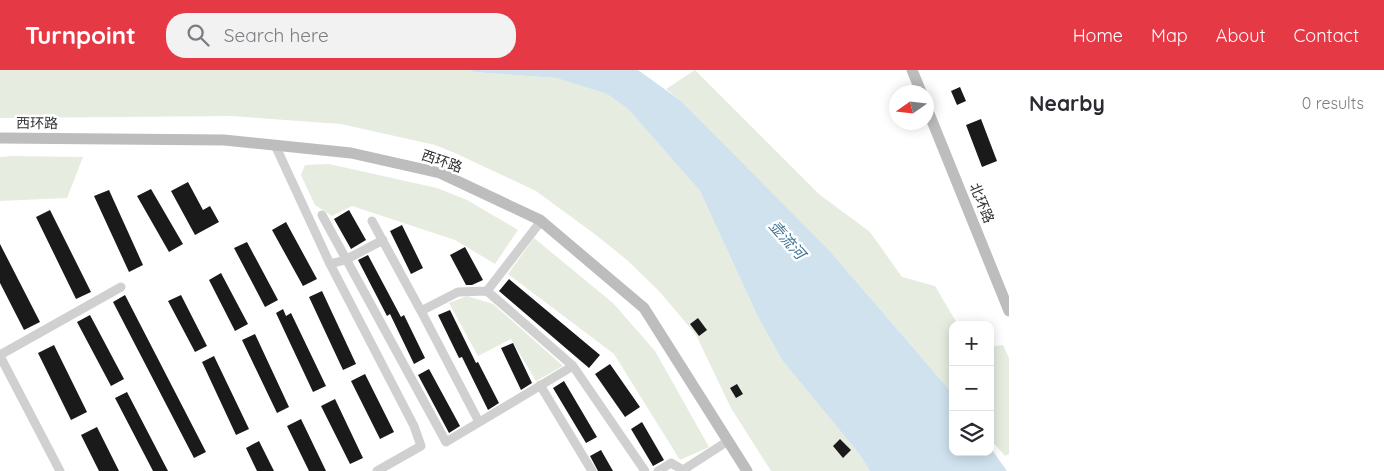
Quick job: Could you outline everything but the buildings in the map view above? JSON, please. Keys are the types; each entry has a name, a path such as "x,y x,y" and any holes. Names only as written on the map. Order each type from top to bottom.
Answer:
{"main road":[{"path":"912,70 918,85"},
{"name":"北环路","path":"934,125 1006,296 1009,311"},
{"name":"西环路","path":"0,138 224,140 351,153 440,173 541,221 644,308 747,471"}],"street":[{"path":"275,145 330,264 414,426 421,446 377,471"},
{"path":"322,214 345,260 446,442 573,366"},
{"path":"372,221 479,422"},
{"path":"487,291 541,221"},
{"path":"330,264 345,260 383,240"},
{"path":"60,471 0,355 121,287"},
{"path":"421,311 458,292 487,291 573,366 645,471"},
{"path":"540,385 592,471"},
{"path":"658,471 671,463 683,470 728,441"}],"shaded area":[{"path":"0,70 469,70 474,72 556,78 607,94 628,109 700,191 758,317 782,360 860,455 870,471 771,471 731,408 696,335 660,292 627,260 536,191 455,153 435,145 341,124 231,116 0,118"},
{"path":"695,70 820,195 870,232 902,277 935,286 956,321 949,321 949,389 829,250 681,101 666,89"},
{"path":"0,157 83,157 67,198 0,201"},
{"path":"329,164 437,188 467,200 518,230 495,264 455,240 352,206 332,216 315,205 301,175 305,165"},
{"path":"534,238 613,303 655,351 709,447 680,460 614,354 508,274"},
{"path":"467,296 493,304 563,366 536,381 511,339 478,356 449,303"},
{"path":"1003,345 1009,358 1009,454 1005,456 994,444 994,346"}],"water":[{"name":"壶流河","path":"469,70 638,70 681,101 829,250 949,389 949,456 994,456 994,453 1007,471 870,471 860,455 782,360 758,317 700,191 628,109 607,94 556,78 474,72"}]}
